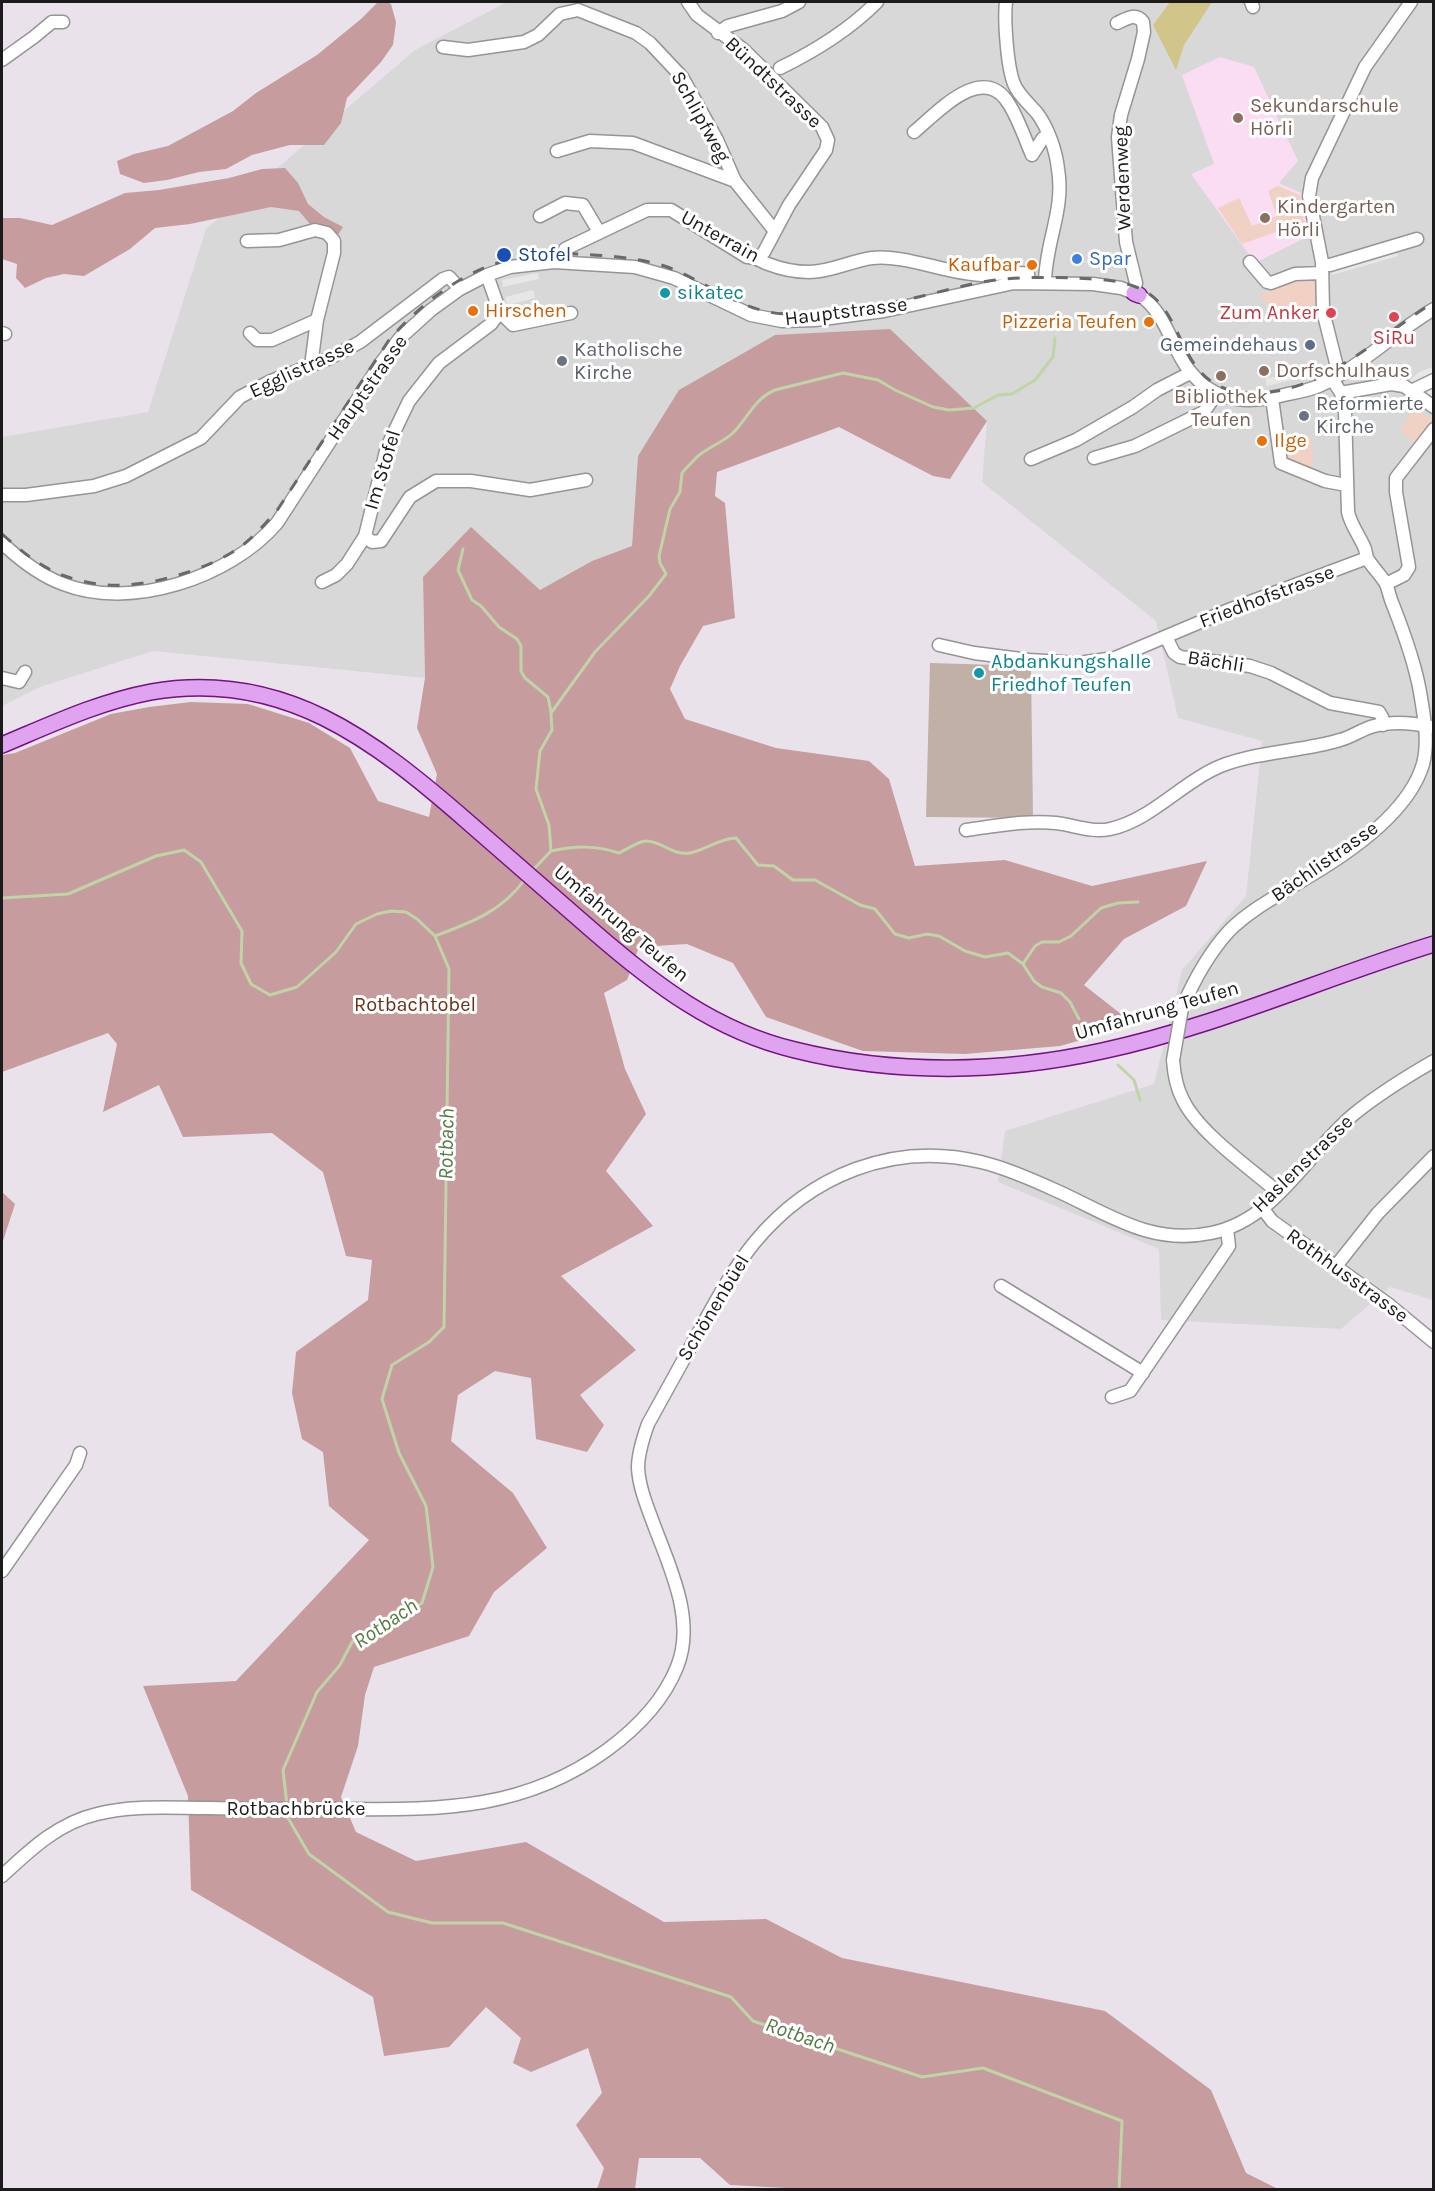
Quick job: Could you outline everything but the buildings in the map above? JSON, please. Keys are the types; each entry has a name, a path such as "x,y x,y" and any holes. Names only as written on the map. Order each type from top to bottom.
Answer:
{"main road":[{"name":"Umfahrung Teufen","path":"4,743 123,698 175,689 218,688 258,693 300,706 343,726 393,759 630,963 690,1007 716,1022 763,1041 816,1055 908,1066 971,1068 1071,1057 1135,1043 1217,1019 1434,944"}],"street":[{"name":"Bündtstrasse","path":"688,2 697,15 718,33 744,50 822,127 828,140 826,150 789,204 764,252 759,257"},
{"name":"Bündtstrasse","path":"718,33 728,26 782,11 799,2"},
{"path":"780,68 811,53 866,13 877,2"},
{"path":"1006,2 1008,51 1013,83 1038,115 1049,136 1058,168 1061,192 1058,217 1046,266 1045,283"},
{"name":"Bächlistrasse","path":"1279,1194 1196,1119 1178,1091 1173,1060 1182,1008 1192,985 1206,960 1230,931 1265,903 1311,876 1358,843 1397,807 1411,790 1422,765 1429,727 1412,660 1386,584 1367,558 1366,551 1350,522 1346,485 1346,423 1323,311 1322,269 1310,196 1312,178 1365,67 1411,2"},
{"name":"Schlipfweg","path":"443,47 468,50 524,42 538,35 560,14 578,10 636,33 650,43 682,77 717,140 735,181 774,230"},
{"name":"Werdenweg","path":"1117,23 1136,17 1143,22 1144,32 1121,115 1118,137 1126,242 1137,294"},
{"path":"2,60 52,22 63,22"},
{"path":"914,132 962,92 988,88 1001,94 1010,104 1032,156 1043,138 1049,136"},
{"path":"557,151 590,141 633,143 735,181"},
{"path":"540,216 565,203 583,205 599,232"},
{"name":"Unterrain","path":"562,262 565,249 599,232 646,210 671,210 747,257 759,257 765,263 784,270 808,272 832,270 872,258 888,258 981,275 1021,272 1028,274 1029,282"},
{"path":"247,242 279,240 315,230 327,233 333,241 334,253 317,320 311,366"},
{"path":"1251,262 1267,282 1271,283 1417,239"},
{"name":"Hauptstrasse","path":"2,543 36,571 49,578 80,590 102,594 139,592 176,584 227,565 261,541 277,523 394,345 412,326 460,289 488,275 524,264 602,263 650,270 679,280 742,311 782,321 815,320 884,311 989,288 1029,282 1093,284 1120,288 1137,294"},
{"path":"488,275 500,312 513,325 572,313"},
{"name":"Egglistrasse","path":"2,495 26,495 94,486 126,476 201,438 240,398 271,381 311,366 360,342 443,279 449,277 460,289"},
{"path":"1137,294 1157,312 1190,373 1204,386 1216,393 1239,400 1257,401 1318,386 1335,377 1434,309"},
{"name":"Im Stofel","path":"322,582 347,564 365,536 387,447 409,401 440,363 491,324 500,312"},
{"path":"250,333 257,340 272,340 317,320"},
{"path":"1031,459 1076,440 1133,408 1157,390 1190,373"},
{"path":"1411,391 1434,380"},
{"path":"1341,393 1391,384 1404,386 1434,407"},
{"path":"1094,458 1135,446 1204,412 1216,393"},
{"path":"1272,398 1281,464 1325,481 1346,485"},
{"path":"1386,584 1404,575 1409,567 1395,483 1399,472 1434,429"},
{"path":"365,536 372,542 381,541 410,497 436,481 471,481 530,490 586,480"},
{"name":"Friedhofstrasse","path":"1166,637 1230,609 1367,558"},
{"name":"Bächli","path":"939,645 974,653 1078,663 1115,658 1166,637 1174,653 1180,657 1234,663 1271,673 1330,703 1379,712 1383,725"},
{"path":"2,678 19,682 25,672"},
{"path":"966,830 1023,822 1058,823 1077,828 1109,830 1126,824 1151,810 1212,769 1233,762 1341,740 1374,726 1414,723 1429,727"},
{"name":"Haslenstrasse","path":"1029,1179 1142,1231 1156,1234 1197,1235 1227,1229 1263,1209 1354,1114 1434,1061"},
{"name":"Schönenbüel","path":"679,1664 683,1643 680,1600 642,1491 638,1469 640,1449 648,1424 719,1294 747,1252 797,1199 828,1181 867,1164 904,1157 940,1156 981,1162 1029,1179"},
{"path":"1336,1266 1378,1213 1434,1156"},
{"name":"Rothhusstrasse","path":"1263,1209 1272,1221 1388,1304 1434,1342"},
{"path":"1112,1397 1130,1391 1143,1373 1229,1246 1227,1229"},
{"path":"1001,1286 1143,1373"},
{"path":"2,1571 76,1466 80,1453"},
{"name":"Rotbachbrücke","path":"2,1876 53,1833 83,1818 122,1809 415,1810 485,1803 515,1796 568,1774 592,1761 640,1723 656,1705 679,1664"}],"shaded area":[{"path":"507,2 1433,2 1433,1300 1390,1287 1341,1329 1161,1320 1159,1249 998,1182 1005,1131 1154,1084 1182,970 1246,896 1262,741 1178,718 1156,621 982,482 987,421 889,329 638,456 632,546 592,561 540,590 471,528 423,577 425,678 153,651 40,687 2,706 2,437 148,412 206,229 415,50"},
{"path":"1170,2 1212,2 1184,45 1176,70 1153,25"},
{"name":"Sekundarschule Hörli","path":"1220,57 1254,67 1298,161 1279,183 1303,194 1309,236 1255,263 1191,174 1214,164 1182,75"},
{"path":"1278,186 1300,195 1304,222 1242,244 1218,208 1239,198 1252,226 1277,216 1268,191"},
{"path":"1394,246 1398,256 1332,275 1330,265"},
{"path":"538,273 539,279 503,287 502,280"},
{"path":"1299,276 1310,277 1318,282 1319,311 1302,314 1303,321 1296,323 1278,319 1260,296"},
{"path":"533,290 535,298 507,305 505,297"},
{"path":"1321,363 1324,369 1315,374 1267,386 1265,379"},
{"path":"1433,367 1433,407 1404,386 1419,372"},
{"path":"1414,407 1433,419 1433,423 1417,444 1404,435 1401,429"},
{"path":"1279,437 1312,437 1313,474 1283,462"},
{"path":"930,663 1031,666 1033,818 926,817"}],"green space":[{"path":"378,2 391,4 396,22 393,45 381,62 347,98 341,123 324,145 290,145 252,155 226,169 199,172 167,180 144,183 120,174 117,161 134,154 168,146 233,111 256,93 317,55"},
{"path":"285,168 298,183 308,204 324,217 343,227 334,241 315,230 299,211 271,207 190,224 155,228 130,249 84,276 64,274 46,278 25,288 16,278 17,264 2,259 2,218 20,218 52,225 125,193 159,190 229,178 262,169"},
{"name":"Rotbachtobel","path":"890,329 987,421 950,479 933,476 839,427 717,472 715,496 725,503 735,618 703,626 680,666 670,689 685,719 776,748 869,761 889,779 915,866 1005,860 1092,886 1207,861 1186,906 1124,939 1084,985 1135,1025 1060,1046 965,1054 863,1051 766,1017 733,963 687,944 639,947 627,980 604,993 625,1069 646,1114 606,1171 653,1226 561,1276 636,1350 580,1395 604,1425 587,1452 536,1439 531,1378 495,1371 458,1395 451,1441 513,1493 547,1548 494,1592 469,1636 374,1667 365,1695 358,1746 341,1797 356,1832 416,1861 526,1842 664,1922 766,1919 842,1958 1105,2011 1211,2090 1246,2173 1278,2189 805,2189 730,2185 700,2158 639,2158 635,2189 597,2189 604,2168 576,2125 602,2093 588,2048 531,2072 513,2063 521,2038 486,2007 449,2047 384,2056 373,1997 191,1890 188,1796 143,1686 236,1681 369,1540 329,1506 323,1452 302,1439 292,1393 296,1352 368,1300 372,1260 346,1256 323,1172 272,1133 183,1137 159,1085 103,1112 117,1044 108,1033 2,1072 2,755 15,753 111,714 191,702 248,704 309,723 350,748 378,801 429,817 437,774 417,728 425,678 423,577 471,527 540,590 592,561 632,546 638,456 679,390 775,335"},
{"path":"2,1192 15,1204 2,1244"}],"waterway":[{"path":"531,872 551,851 549,825 536,789 540,751 552,730 551,713 595,652 649,596 666,574 659,556 670,509 680,492 682,473 692,462 733,433 756,404 775,390 843,373 878,380 933,407 949,410 974,408 998,395 1012,394 1035,380 1053,357 1055,338"},
{"path":"463,549 458,570 472,600 481,606 499,627 517,639 521,646 521,671 525,678 548,697 551,712"},
{"path":"551,851 585,847 619,853 635,844 651,841 678,852 690,853 724,840 736,838 758,865 774,866 793,880 815,880 860,905 875,909 895,934 909,938 927,934 939,936 965,951 985,957 1008,953 1023,964 1035,946 1042,942 1059,942 1071,936 1101,908 1118,903 1138,902"},
{"name":"Rotbach","path":"2,898 68,894 156,856 184,850 201,862 242,931 241,963 251,984 270,995 297,987 336,952 356,924 377,914 391,911 406,912 435,936 449,969 444,1327 429,1342 392,1365 382,1399 399,1453 426,1506 433,1567 422,1603 389,1624 352,1642 340,1665 317,1692 283,1770 287,1805"},
{"path":"435,936 485,915 507,900 525,879"},
{"path":"1023,964 1034,981 1042,987 1061,993 1070,1002 1079,1019"},
{"path":"1118,1065 1134,1080 1140,1100"},
{"name":"Rotbach","path":"288,1812 288,1818 309,1854 388,1912 432,1923 503,1923 731,1997 753,2021 922,2077 983,2068 1122,2121 1119,2190"}],"railway":[{"path":"2,534 45,567 78,580 101,584 140,584 176,576 226,556 250,539 278,509 389,340 402,326 432,299 465,277 520,257 574,254 638,260 670,268 743,304 773,313 789,314 830,312 872,306 1005,279 1034,277 1121,282 1136,287 1153,297 1166,311 1193,363 1206,377 1224,388 1248,393 1274,392 1323,375 1369,347 1434,302"}],"place":[{"name":"Sekundarschule Hörli","path":"1238,118"},
{"name":"Kindergarten Hörli","path":"1265,218"},
{"name":"Stofel","path":"504,255"},
{"name":"Spar","path":"1077,259"},
{"name":"Kaufbar","path":"1032,265"},
{"name":"sikatec","path":"665,293"},
{"name":"Hirschen","path":"473,311"},
{"name":"Zum Anker","path":"1331,313"},
{"name":"SiRu","path":"1394,317"},
{"name":"Pizzeria Teufen","path":"1149,322"},
{"name":"Gemeindehaus","path":"1310,345"},
{"name":"Katholische Kirche","path":"562,361"},
{"name":"Dorfschulhaus","path":"1264,371"},
{"name":"Bibliothek Teufen","path":"1221,376"},
{"name":"Reformierte Kirche","path":"1304,416"},
{"name":"Ilge","path":"1262,441"},
{"name":"Abdankungshalle Friedhof Teufen","path":"979,673"}]}
